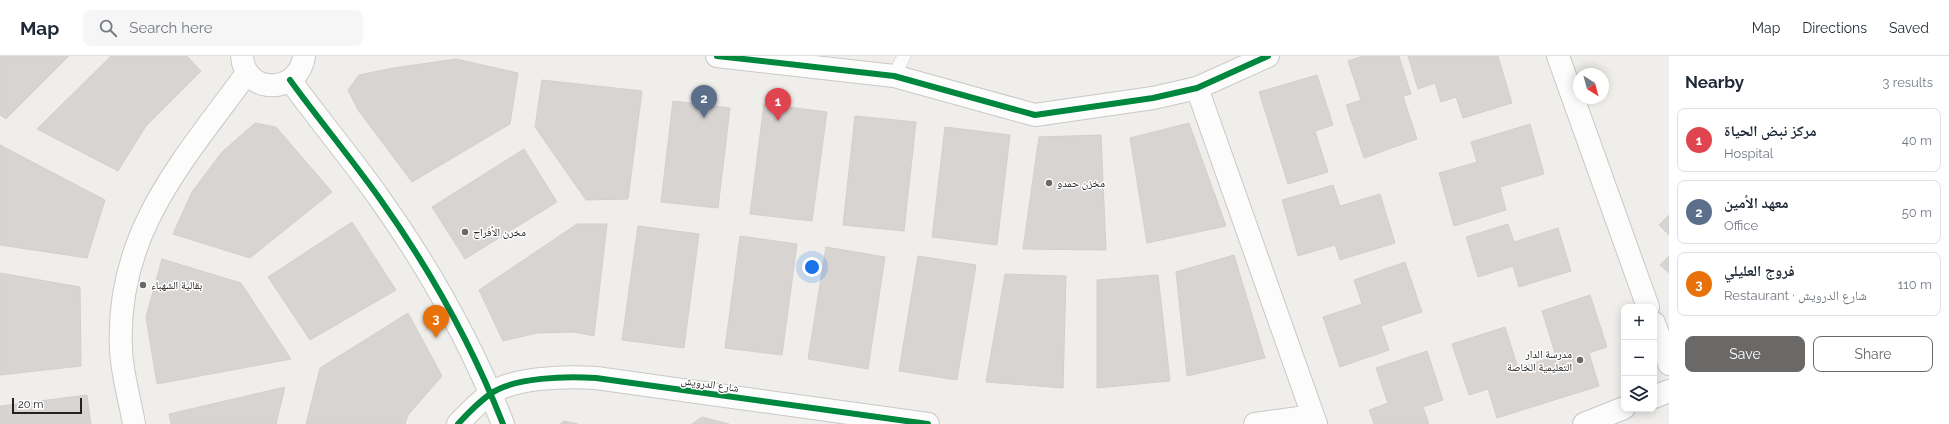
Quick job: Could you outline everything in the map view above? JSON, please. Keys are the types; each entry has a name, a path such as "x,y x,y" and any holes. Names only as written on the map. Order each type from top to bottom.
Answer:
{"street":[{"path":"134,424 120,351 120,324 124,290 136,244 147,218 160,194 242,61 252,79 267,85 278,85 298,68 321,56"},
{"path":"717,56 894,76 1035,115 1153,98 1197,88 1268,56"},
{"path":"1558,56 1647,304"},
{"path":"298,68 410,244 442,298 491,393 503,424"},
{"path":"1197,88 1314,420 1255,424"},
{"path":"1657,331 1669,364"},
{"name":"شارع الدرويش","path":"491,393 532,381 574,377 596,378 928,424"},
{"path":"1657,396 1669,391"},
{"path":"458,424 473,408 491,393"},
{"path":"1584,424 1621,409"}],"lane":[{"path":"894,76 904,56"}],"building":[{"path":"0,56 69,56 6,119 0,115"},
{"path":"111,56 187,56 201,71 146,126 118,171 37,129"},
{"path":"1363,56 1399,56 1411,94 1403,96 1417,139 1364,158 1346,105 1361,100 1348,61"},
{"path":"1408,56 1498,56 1512,103 1463,118 1456,97 1441,102 1435,83 1418,89"},
{"path":"456,59 518,73 510,124 412,182 358,110 348,90 359,75 393,68"},
{"path":"1317,75 1333,125 1315,131 1328,172 1288,184 1259,92"},
{"path":"542,80 642,91 628,199 586,200 535,127"},
{"path":"673,101 730,108 718,208 661,202"},
{"path":"764,104 827,112 812,221 750,214"},
{"path":"855,116 916,122 904,231 843,225"},
{"path":"255,123 276,127 332,192 250,258 173,234 192,192 222,152"},
{"path":"1189,123 1226,226 1147,243 1130,138"},
{"path":"1530,124 1544,174 1500,187 1506,210 1454,226 1439,173 1477,162 1471,142"},
{"path":"945,127 1010,135 997,245 932,237"},
{"path":"1101,135 1106,250 1023,249 1039,137"},
{"path":"0,145 105,200 87,258 0,245"},
{"path":"524,149 557,202 465,259 432,207"},
{"path":"1333,185 1340,206 1380,194 1395,243 1340,260 1335,245 1298,256 1282,200"},
{"path":"1669,215 1669,235 1659,225"},
{"path":"352,222 396,290 310,340 268,277"},
{"path":"577,224 607,224 594,336 574,332 537,333 503,341 479,290"},
{"path":"1508,224 1514,242 1558,228 1571,271 1519,287 1513,266 1478,277 1466,237"},
{"path":"638,226 699,234 684,348 622,340"},
{"path":"740,236 797,244 782,355 725,348"},
{"path":"826,247 885,257 868,369 808,359"},
{"path":"1234,255 1265,358 1187,376 1176,272"},
{"path":"918,256 976,265 957,380 899,371"},
{"path":"1669,256 1669,273 1660,265"},
{"path":"162,259 241,283 291,359 157,384 146,317"},
{"path":"1405,262 1422,312 1381,326 1389,350 1340,367 1323,317 1362,304 1354,280"},
{"path":"0,273 80,287 81,366 0,375"},
{"path":"1005,274 1066,276 1063,388 986,382"},
{"path":"1158,275 1170,381 1097,388 1097,280"},
{"path":"1590,295 1607,347 1589,353 1599,386 1497,418 1488,389 1469,395 1452,344 1505,327 1518,368 1556,356 1542,311"},
{"path":"408,313 442,376 408,415 405,424 306,424 320,368"},
{"path":"1427,351 1443,400 1423,407 1429,424 1374,424 1369,410 1388,403 1376,368"},
{"path":"285,387 276,424 171,424 169,414"},
{"path":"87,395 91,424 0,424 0,406"},
{"path":"702,417 729,424 692,424"},
{"path":"564,421 578,424 560,424"}],"cycle path":[{"path":"717,56 894,76 1035,115 1153,98 1197,88 1268,56"},
{"path":"290,80 369,184 416,252 478,365 503,424"},
{"path":"458,424 481,401 500,388 526,381 571,377 596,378 928,424"}],"place":[{"name":"معهد الأمين","path":"704,118"},
{"name":"مركز نبض الحياة","path":"778,121"},
{"name":"مخزن حمدو","path":"1049,183"},
{"name":"مخرن الأفراح","path":"465,232"},
{"name":"بقالية الشهباء","path":"143,285"},
{"name":"فروج العليلي","path":"436,338"},
{"name":"مدرسة الدار التعليمية الخاصة","path":"1580,360"}]}
